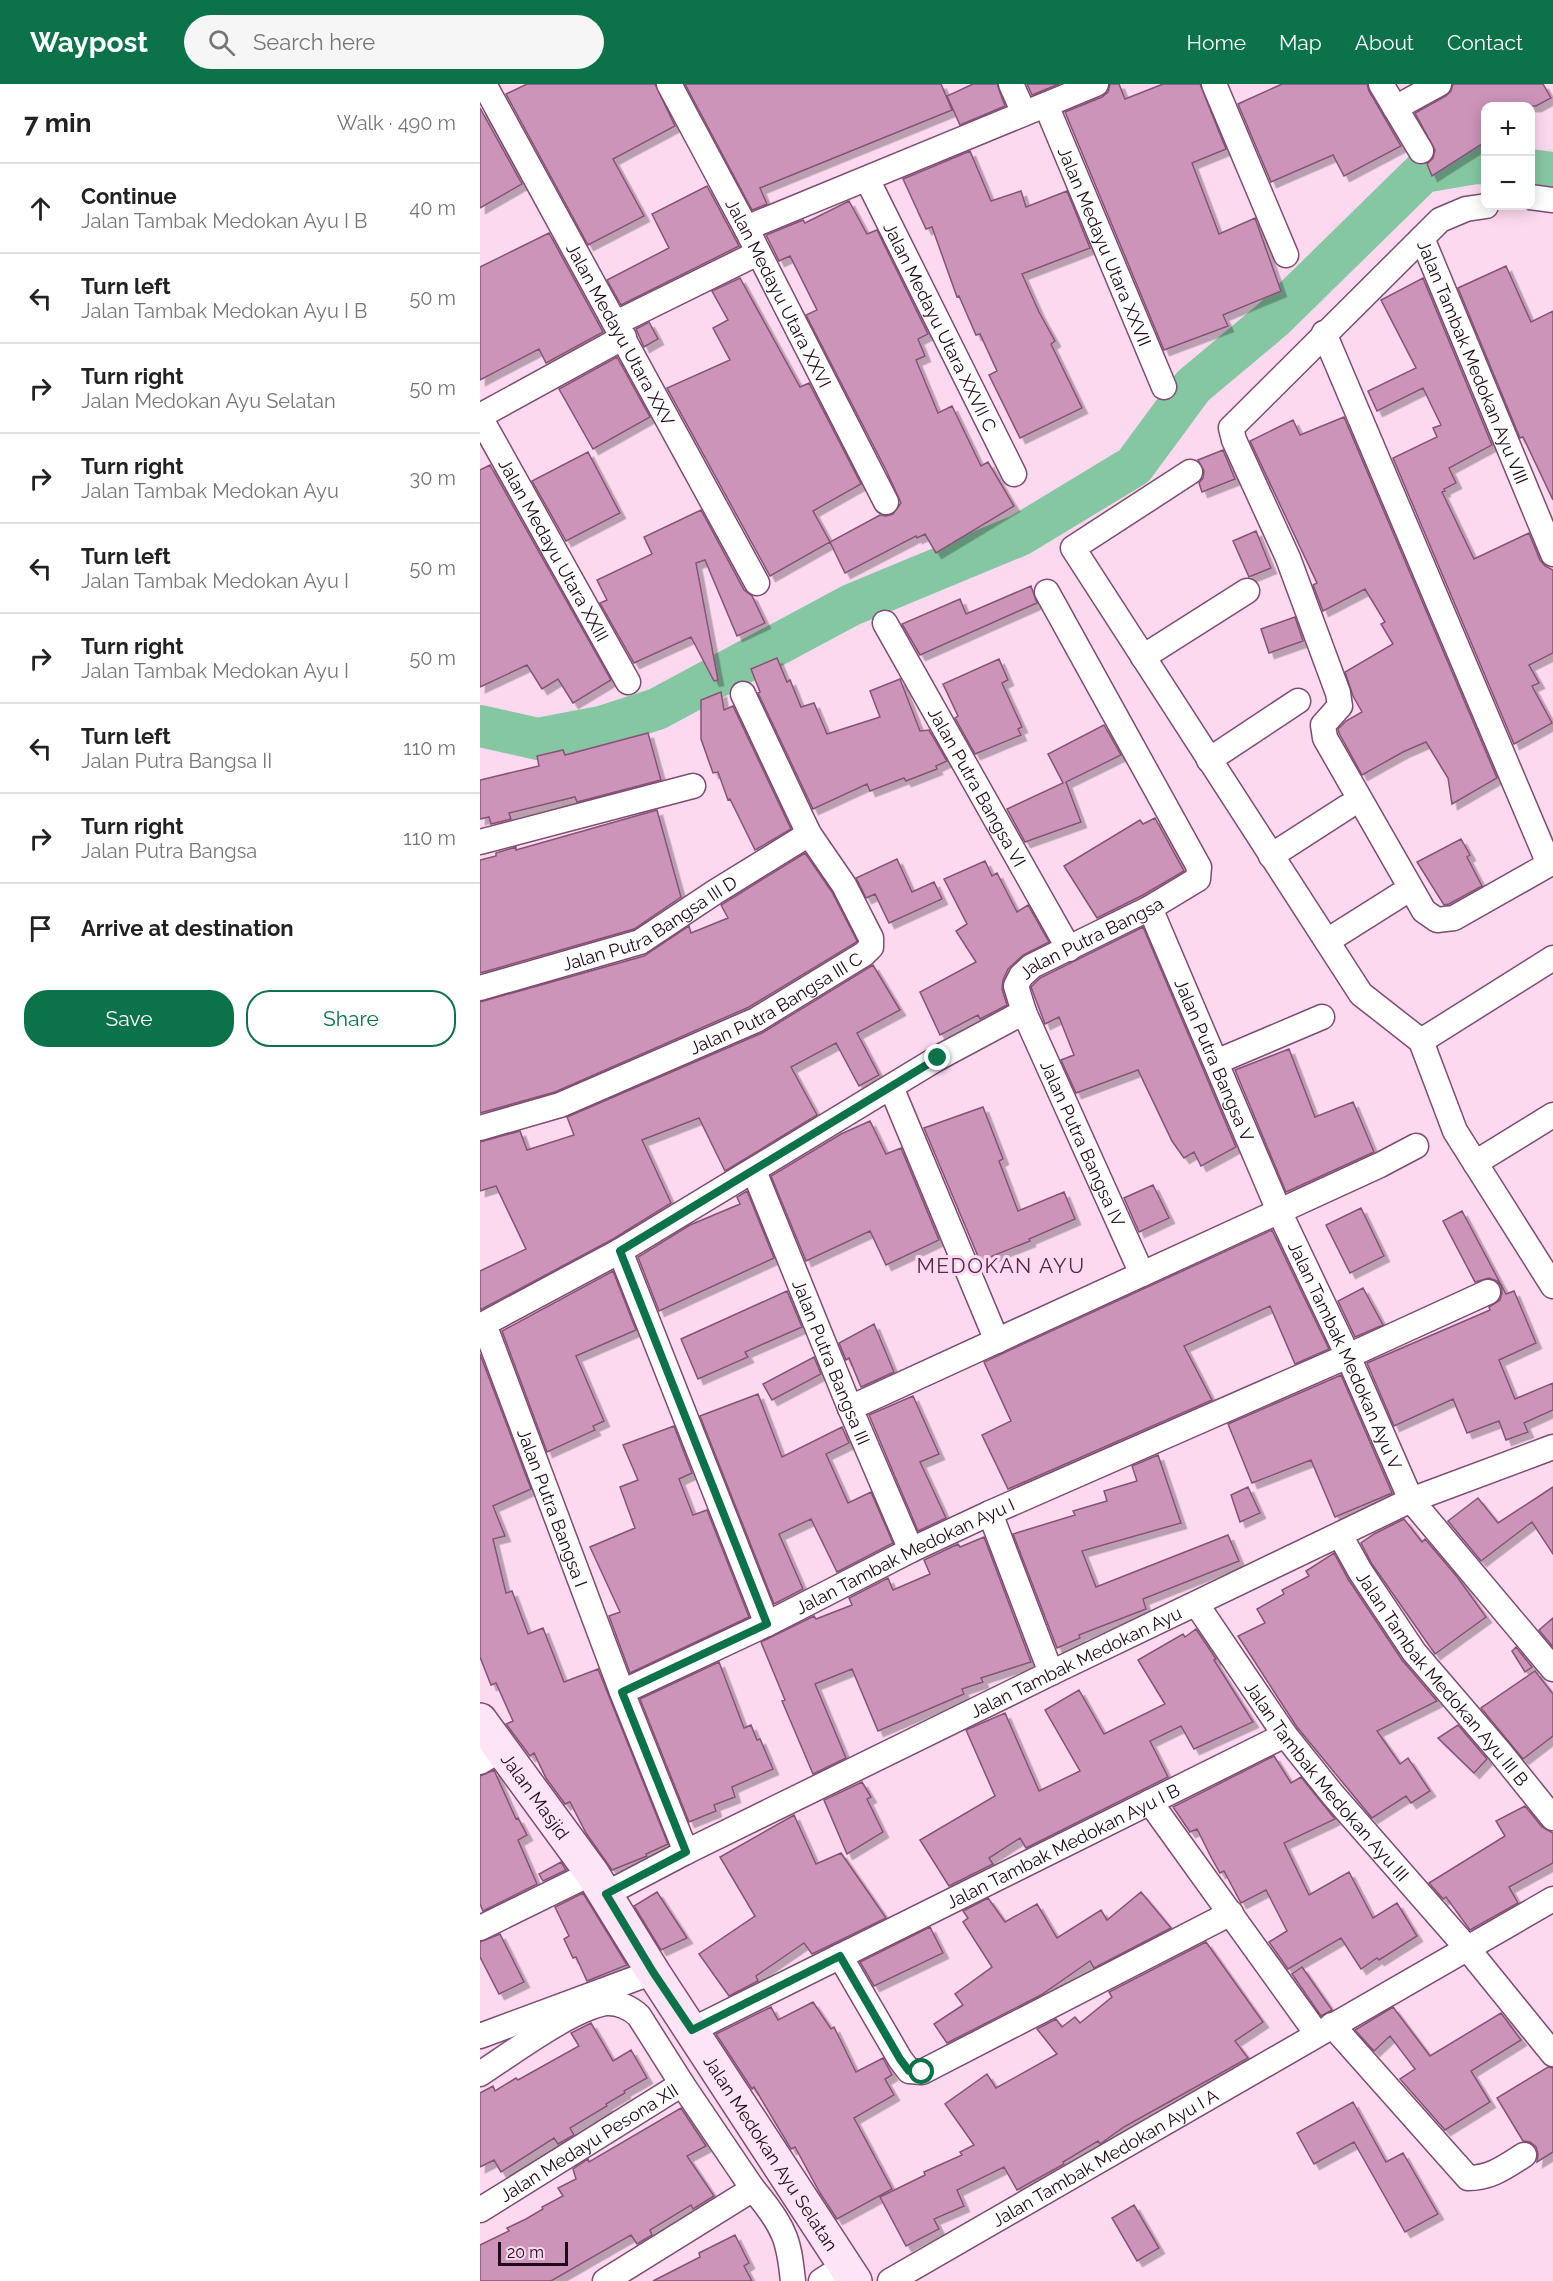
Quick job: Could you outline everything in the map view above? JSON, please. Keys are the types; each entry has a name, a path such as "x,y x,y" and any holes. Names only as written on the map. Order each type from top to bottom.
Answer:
{"street":[{"name":"Jalan Medayu Utara XXV","path":"484,84 758,583"},
{"name":"Jalan Medayu Utara XXVI","path":"669,84 746,228 886,502"},
{"name":"Jalan Medayu Utara XXVII","path":"1011,84 1035,109 1164,387"},
{"path":"746,228 1096,84"},
{"path":"1214,84 1286,255"},
{"path":"1381,84 1421,151"},
{"path":"1395,108 1439,84"},
{"name":"Jalan Medayu Utara XXVII C","path":"867,179 1014,474"},
{"name":"Jalan Tambak Medokan Ayu VIII","path":"1481,207 1466,209 1440,220 1422,238 1553,554"},
{"path":"1324,333 1551,863 1454,918 1437,920 1424,911 1325,738 1323,725 1340,706 1338,693 1288,558 1234,440 1231,428 1324,333 1422,238"},
{"path":"480,416 620,330 758,253"},
{"name":"Jalan Medayu Utara XXIII","path":"480,416 628,682"},
{"path":"1190,472 1073,548 1361,994 1421,1041 1455,1131 1551,1278"},
{"path":"1143,657 1247,591"},
{"name":"Jalan Putra Bangsa","path":"482,1325 620,1251 938,1058 1024,1012 1016,986 1021,976 1032,966 1150,908 1198,879 1199,867 1047,592"},
{"name":"Jalan Putra Bangsa VI","path":"885,623 1070,949"},
{"name":"Jalan Putra Bangsa III C","path":"480,1128 560,1105 756,1020 864,954 870,947 871,938 844,885 809,834 743,694"},
{"path":"1209,760 1298,701"},
{"path":"480,842 693,786"},
{"path":"1271,856 1347,807"},
{"name":"Jalan Putra Bangsa III D","path":"480,988 640,942 809,834"},
{"path":"1327,941 1400,895"},
{"name":"Jalan Putra Bangsa V","path":"1150,908 1279,1211"},
{"path":"1421,1041 1553,958"},
{"name":"Jalan Putra Bangsa IV","path":"1024,1012 1142,1274"},
{"path":"1216,1062 1322,1017"},
{"path":"891,1087 997,1341"},
{"path":"1476,1163 1553,1115"},
{"path":"850,1408 1416,1146"},
{"name":"Jalan Putra Bangsa III","path":"754,1171 850,1408 911,1550"},
{"name":"Jalan Tambak Medokan Ayu V","path":"1279,1211 1411,1500 1553,1669"},
{"path":"620,1251 767,1624"},
{"name":"Jalan Tambak Medokan Ayu I","path":"622,1692 767,1624 911,1550 990,1513 1488,1292"},
{"name":"Jalan Putra Bangsa I","path":"482,1325 622,1692"},
{"name":"Jalan Tambak Medokan Ayu","path":"480,1928 686,1852 1411,1500 1553,1447"},
{"path":"990,1513 1051,1673"},
{"name":"Jalan Tambak Medokan Ayu III B","path":"1340,1535 1360,1570 1414,1652 1553,1818"},
{"name":"Jalan Tambak Medokan Ayu III","path":"1197,1605 1285,1735 1467,1948 1553,2054"},
{"path":"622,1692 686,1852"},
{"name":"Jalan Masjid","path":"480,1720 490,1756 599,1884"},
{"name":"Jalan Tambak Medokan Ayu I B","path":"692,2030 1285,1735"},
{"path":"1150,1802 1232,1913 1325,2030 1468,2178 1483,2178 1524,2155"},
{"name":"Jalan Medokan Ayu Selatan","path":"599,1884 692,2030 841,2276"},
{"name":"Jalan Tambak Medokan Ayu I A","path":"890,2281 1553,1899"},
{"path":"840,1956 900,2059 909,2071 922,2072 1232,1913"},
{"path":"480,2036 653,1972"},
{"path":"480,2074 581,2010 608,2003 631,2007 682,2084"},
{"name":"Jalan Medayu Pesona XII","path":"480,2210 682,2084 783,2233 792,2275"},
{"path":"604,2281 753,2189"}],"building":[{"path":"527,84 655,84 675,126 613,159 644,216 588,245 506,94"},
{"path":"685,84 941,84 952,110 760,188 767,204 752,210"},
{"path":"973,84 997,84 1005,106 960,125 947,96"},
{"path":"1027,84 1059,84 1032,95"},
{"path":"1110,84 1119,84 1125,99 1163,84 1200,84 1226,149 1192,163 1219,234 1255,218 1281,291 1223,315 1228,326 1164,350 1065,112 1102,97 1108,92"},
{"path":"1282,84 1367,84 1401,146 1344,176 1333,155 1271,182 1238,104"},
{"path":"1453,84 1543,84 1551,98 1536,106 1535,102 1481,102 1481,145 1432,176 1427,164 1433,158 1435,150 1415,113 1451,91"},
{"path":"480,108 522,184 480,208"},
{"path":"970,151 991,201 1021,191 1026,207 1067,191 1090,248 1022,274 1055,341 1051,344 1082,408 1020,438 989,375 997,371 980,334 976,335 959,296 957,297 932,227 926,229 903,179"},
{"path":"707,186 739,246 621,305 607,280 669,248 652,214"},
{"path":"849,201 867,234 877,230 928,334 918,339 925,356 916,360 938,413 952,406 981,466 988,462 1014,506 936,553 925,534 917,538 916,536 845,573 830,542 880,515 893,514 901,503 806,315 817,310 790,256 779,261 766,235 803,220 805,223"},
{"path":"549,233 603,332 546,363 539,349 480,380 480,267"},
{"path":"1506,266 1531,322 1553,311 1553,500 1523,437 1520,438 1458,288"},
{"path":"740,278 800,387 809,383 861,484 813,511 830,542 770,576 667,388 730,360 713,328 728,320 712,291"},
{"path":"1423,278 1492,445 1449,468 1456,483 1442,492 1474,559 1529,533 1540,560 1553,570 1553,653 1529,665 1539,683 1532,686 1552,723 1514,744 1393,458 1437,437 1433,428 1441,425 1423,388 1377,411 1368,391 1416,368 1381,300"},
{"path":"649,322 658,339 644,347 636,329"},
{"path":"617,357 650,417 593,449 559,389"},
{"path":"1344,417 1497,778 1452,804 1448,778 1426,742 1362,775 1338,729 1346,721 1362,712 1353,696 1345,672 1393,644 1381,624 1385,622 1365,589 1323,611 1313,585 1317,583 1250,441 1293,420 1300,435"},
{"path":"1223,450 1235,479 1202,492 1199,483 1204,471 1198,460"},
{"path":"588,452 620,513 566,541 532,481"},
{"path":"490,465 611,680 573,703 558,679 542,689 527,665 480,687 480,470"},
{"path":"701,510 744,590 752,596 765,623 737,636 705,560 696,563 718,680 714,681 691,637 634,663 600,603 607,600 597,580 652,554 644,537"},
{"path":"1256,531 1271,568 1249,577 1233,541"},
{"path":"1031,586 1037,603 920,655 902,624 960,599 966,614"},
{"path":"1295,617 1303,641 1269,653 1261,629"},
{"path":"777,658 787,682 790,680 801,707 814,703 827,734 880,717 870,691 900,679 920,731 929,730 947,761 936,766 937,769 906,781 904,778 870,791 867,784 813,809 758,693 760,692 751,669"},
{"path":"999,659 1008,680 1002,683 1022,727 1018,729 1021,735 975,754 955,718 958,716 943,684"},
{"path":"721,692 724,710 733,706 791,829 755,850 730,799 728,800 718,772 713,773 701,739 701,700"},
{"path":"1104,725 1121,755 1066,782 1081,822 1025,842 1007,809 1063,783 1048,754"},
{"path":"648,733 661,780 577,802 575,797 509,813 511,819 491,824 489,817 480,819 480,780 539,766 537,756 563,750 565,755"},
{"path":"657,810 681,897 634,929 480,973 480,860 516,847 516,850"},
{"path":"1155,818 1184,871 1097,918 1064,866 1140,820 1143,824"},
{"path":"1461,839 1470,855 1467,857 1482,886 1444,905 1417,862"},
{"path":"805,853 832,892 857,941 855,943 749,1007 555,1092 480,1113 480,1002 644,956 689,926 691,933 728,918 721,905"},
{"path":"897,859 912,892 934,882 942,899 889,923 875,894 866,898 856,878"},
{"path":"985,861 992,876 997,873 1017,912 1028,905 1049,942 1023,955 1008,969 1002,989 1007,1005 980,1019 978,1015 940,1035 920,992 976,962 956,931 967,924 944,879"},
{"path":"1143,927 1236,1147 1201,1166 1194,1152 1184,1158 1172,1141 1138,1070 1076,1093 1061,1060 1074,1055 1059,1017 1045,1024 1031,987 1040,978"},
{"path":"873,965 900,1010 857,1033 879,1075 859,1086 836,1043 791,1067 817,1115 725,1171 699,1118 642,1140 671,1203 613,1239 480,1310 480,1271 526,1249 496,1186 480,1191 480,1142 520,1131 527,1150 574,1135 567,1117 762,1033"},
{"path":"1289,1049 1315,1117 1353,1102 1374,1152 1286,1192 1235,1070"},
{"path":"983,1107 1003,1159 999,1161 1018,1211 1064,1192 1075,1219 1029,1239 1030,1241 980,1261 924,1128"},
{"path":"870,1121 886,1154 901,1148 939,1240 886,1265 870,1231 806,1261 771,1176 841,1134"},
{"path":"1153,1185 1169,1218 1139,1232 1124,1198"},
{"path":"747,1191 774,1258 659,1311 638,1257 690,1225 740,1204 737,1197"},
{"path":"1361,1208 1384,1256 1350,1273 1326,1225"},
{"path":"1462,1211 1506,1294 1514,1291 1536,1343 1499,1360 1515,1399 1553,1383 1553,1410 1524,1423 1528,1432 1506,1440 1499,1421 1467,1433 1453,1399 1394,1426 1367,1363 1490,1310 1489,1307 1500,1300 1501,1286 1497,1281 1489,1278 1475,1282 1443,1221"},
{"path":"1272,1230 1329,1349 1295,1364 1270,1306 1184,1346 1212,1400 1008,1489 982,1435 1011,1421 984,1362"},
{"path":"613,1271 636,1330 576,1356 604,1421 593,1426 595,1430 547,1452 502,1331"},
{"path":"1363,1288 1383,1325 1355,1337 1338,1301"},
{"path":"787,1291 802,1327 745,1352 748,1357 698,1379 681,1339"},
{"path":"874,1324 894,1372 861,1387 849,1358 846,1360 839,1343"},
{"path":"480,1354 531,1489 493,1506 505,1536 493,1539 506,1593 512,1591 528,1634 543,1628 564,1682 598,1669 668,1844 646,1854 647,1856 612,1870 586,1833 570,1802 565,1804 546,1778 534,1753 530,1756 506,1724 513,1721 496,1683 491,1685 480,1657"},
{"path":"814,1357 821,1374 772,1400 763,1384"},
{"path":"1341,1375 1392,1493 1335,1517 1311,1460 1252,1483 1228,1424"},
{"path":"758,1394 782,1457 842,1427 849,1443 826,1454 848,1503 871,1492 893,1543 837,1572 811,1519 779,1534 803,1589 774,1604 700,1416"},
{"path":"913,1396 939,1454 920,1462 946,1518 918,1531 869,1415"},
{"path":"674,1426 692,1473 679,1479 693,1515 707,1510 749,1617 630,1673 609,1616 620,1612 590,1547 635,1528 620,1487 638,1480 623,1445"},
{"path":"1158,1455 1181,1523 1082,1551 1096,1587 1228,1535 1239,1561 1143,1599 1146,1609 1079,1635 1080,1638 1057,1648 1013,1534 1075,1515 1073,1511 1107,1501 1104,1491 1137,1481 1132,1466"},
{"path":"1248,1487 1260,1513 1240,1522 1231,1495"},
{"path":"1553,1487 1553,1554 1532,1522 1481,1561 1448,1521 1478,1498 1498,1523"},
{"path":"1404,1519 1422,1542 1425,1539 1458,1578 1486,1617 1435,1654 1372,1564 1361,1543"},
{"path":"984,1537 1031,1662 981,1678 983,1682 962,1689 964,1694 878,1731 852,1669 815,1684 846,1758 813,1774 782,1701 785,1700 761,1642 814,1616 816,1619 852,1605 849,1598 888,1578 893,1590 930,1574 924,1560 958,1544 960,1547"},
{"path":"1334,1553 1348,1579 1402,1660 1437,1701 1377,1731 1400,1764 1408,1758 1430,1791 1411,1803 1406,1796 1372,1818 1297,1727 1238,1636 1265,1623 1257,1609 1284,1594 1282,1590 1309,1576 1306,1571"},
{"path":"1553,1618 1553,1647 1539,1630"},
{"path":"1196,1629 1253,1722 1194,1749 1181,1726 1150,1741 1168,1777 1026,1848 1020,1838 989,1858 993,1864 949,1886 920,1840 995,1796 966,1730 1005,1713 1039,1791 1080,1771 1045,1710 1079,1690 1104,1734 1165,1704 1138,1660 1183,1634 1185,1637"},
{"path":"1516,1647 1532,1667 1525,1672 1512,1651"},
{"path":"719,1662 744,1728 751,1725 773,1769 732,1787 735,1797 714,1805 716,1811 689,1822 640,1699"},
{"path":"1535,1671 1553,1694 1553,1736 1523,1759 1481,1708"},
{"path":"1458,1725 1487,1759 1474,1773 1438,1738"},
{"path":"1274,1756 1291,1783 1301,1777 1335,1819 1284,1843 1309,1895 1349,1872 1373,1918 1397,1903 1417,1936 1361,1969 1341,1938 1288,1969 1269,1942 1287,1931 1266,1890 1241,1903 1224,1871 1220,1873 1197,1829 1190,1832 1173,1807"},
{"path":"494,1770 516,1819 518,1818 527,1835 518,1840 537,1884 483,1911 480,1904 480,1776"},
{"path":"862,1782 871,1797 867,1799 883,1832 847,1854 824,1800"},
{"path":"1525,1806 1542,1827 1553,1833 1553,1863 1509,1887 1518,1903 1470,1930 1446,1897 1443,1899 1429,1883 1505,1836 1496,1821"},
{"path":"794,1815 816,1864 841,1853 886,1918 812,1954 804,1943 756,1976 758,1981 729,1996 699,1954 755,1916 720,1857"},
{"path":"561,1862 566,1870 543,1881 539,1874"},
{"path":"657,1892 687,1938 661,1950 634,1906"},
{"path":"1141,1892 1171,1928 1094,1968 1090,1961 1041,1995 947,2043 934,2024 963,2005 955,1994 992,1967 963,1922 968,1918 963,1911 988,1898 1005,1922 1037,1904 1057,1938 1101,1910 1107,1920"},
{"path":"583,1893 627,1965 587,1981 576,1957 573,1958 564,1939 569,1936 555,1907"},
{"path":"930,1927 943,1953 874,1986 860,1962"},
{"path":"500,1934 524,1982 499,1994 480,1957 480,1942"},
{"path":"1206,1942 1263,2022 1235,2041 1248,2058 1124,2127 1100,2144 1098,2141 1063,2162 1064,2164 1017,2190 1004,2167 957,2190 964,2206 934,2219 939,2229 906,2246 880,2197 925,2175 924,2172 962,2155 960,2152 974,2145 945,2104 987,2074 996,2088 1057,2054 1037,2029 1056,2019 1062,2027 1075,2017 1080,2023 1112,1997 1109,1992"},
{"path":"1302,1967 1332,2010 1321,2016 1292,1974"},
{"path":"813,2002 831,2029 834,2027 856,2072 883,2058 892,2075 885,2079 894,2095 854,2118 892,2189 837,2219 795,2147 791,2149 754,2087 752,2089 716,2034 771,2007 778,2020"},
{"path":"1393,2007 1430,2056 1501,2013 1521,2040 1471,2071 1490,2102 1445,2130 1400,2079 1415,2069 1390,2036 1374,2051 1355,2030"},
{"path":"591,2023 613,2061 631,2050 647,2078 570,2128 574,2135 558,2144 554,2138 501,2172 494,2160 480,2167 480,2093 493,2086 495,2091 579,2046 571,2033"},
{"path":"1548,2067 1553,2068 1553,2152 1537,2162 1536,2147 1530,2142 1523,2141 1497,2098"},
{"path":"1353,2102 1386,2162 1403,2153 1438,2214 1405,2232 1354,2142 1314,2164 1297,2133"},
{"path":"681,2108 706,2146 687,2156 714,2196 693,2209 691,2205 650,2230 652,2235 637,2244 631,2235 551,2281 480,2281 480,2245 509,2231 507,2228 563,2196 558,2188 576,2179 573,2169"},
{"path":"1134,2205 1159,2248 1137,2261 1112,2218"},
{"path":"735,2235 749,2263 744,2266 752,2281 653,2281 700,2257 699,2253"}],"waterway":[{"path":"480,726 538,739 601,727 657,709 851,605 1020,535 1134,466 1193,386 1273,319 1423,172 1481,164"},
{"path":"1535,171 1553,173"}],"district":[{"name":"MEDOKAN AYU","path":"1001,1265"}],"route":[{"path":"922,2072 909,2071 900,2059 840,1956 692,2030 653,1972 606,1894 686,1852 622,1692 767,1624 620,1251 938,1058"}]}
